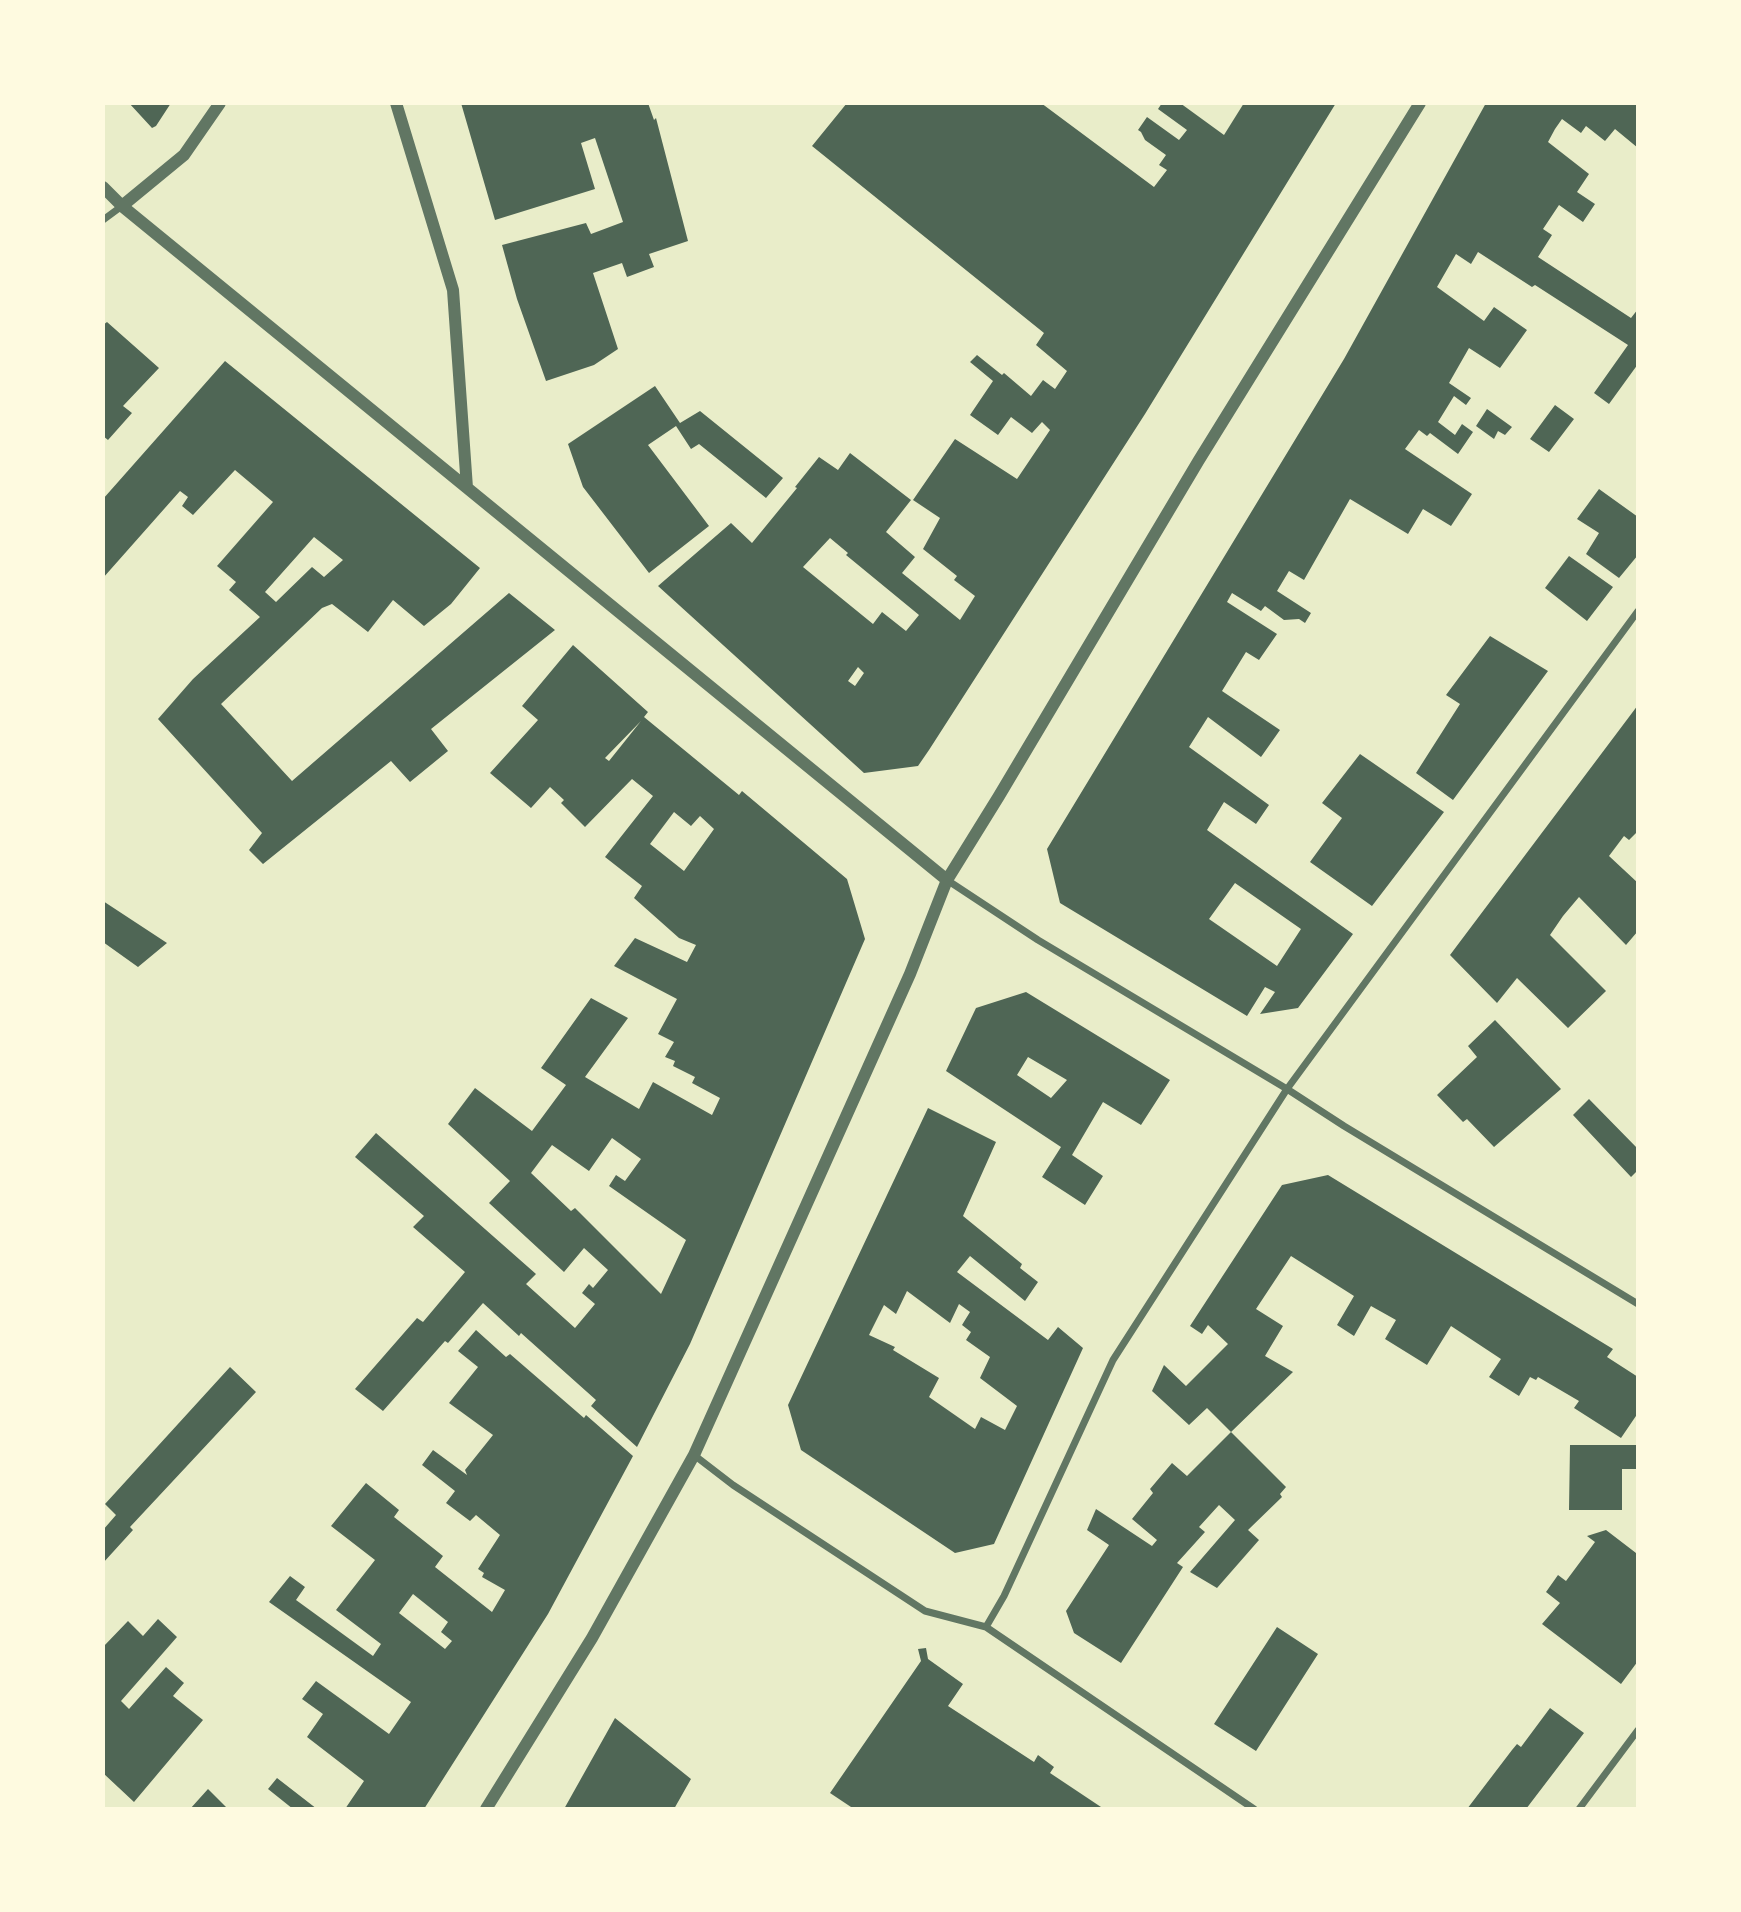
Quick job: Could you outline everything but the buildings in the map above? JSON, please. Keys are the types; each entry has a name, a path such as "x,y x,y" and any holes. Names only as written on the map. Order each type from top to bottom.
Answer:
{"street":[{"path":"103,220 184,155 220,103"},
{"path":"396,103 453,290 467,488"},
{"path":"486,1809 592,1638 694,1455 910,974 947,880 1199,460 1420,103"},
{"path":"103,187 122,206 947,880 1038,940 1287,1088 1344,1126 1638,1304"},
{"path":"986,1628 1004,1596 1113,1360 1287,1088 1638,611"},
{"path":"694,1455 733,1485 925,1611 986,1628 1254,1809"},
{"path":"1579,1809 1638,1730"}]}
